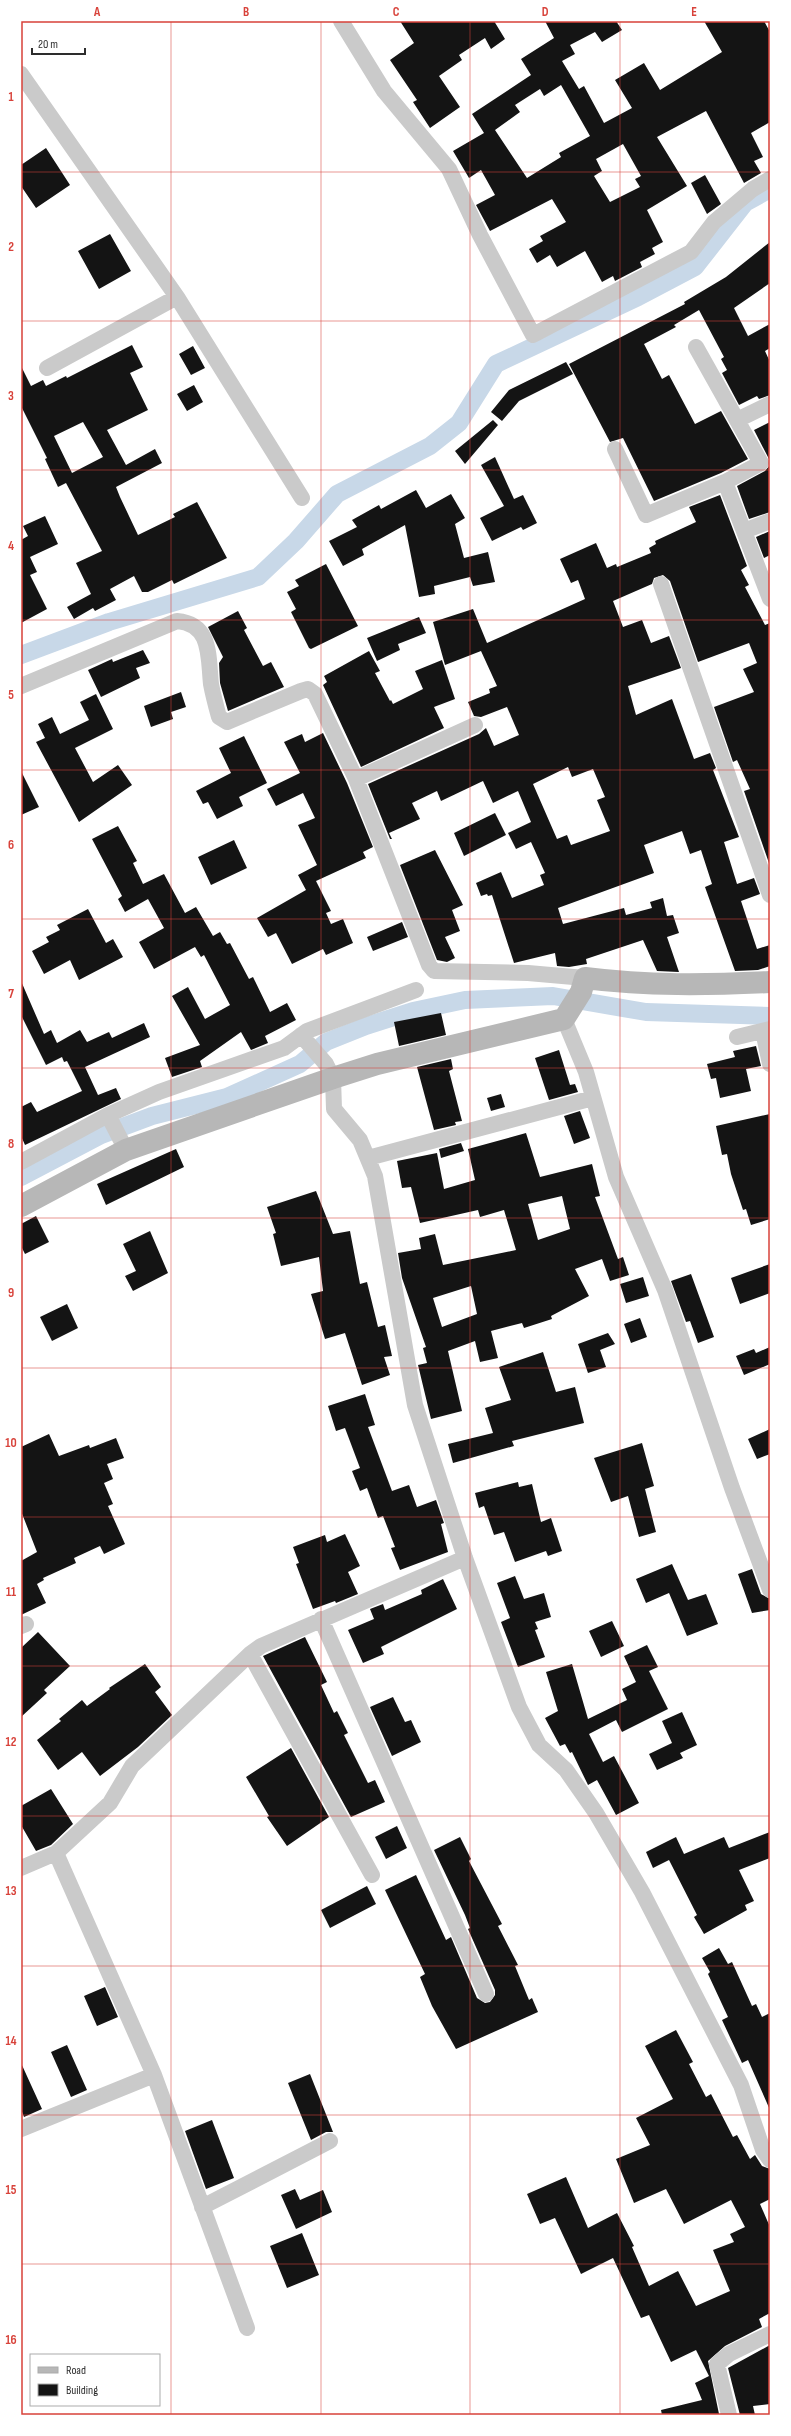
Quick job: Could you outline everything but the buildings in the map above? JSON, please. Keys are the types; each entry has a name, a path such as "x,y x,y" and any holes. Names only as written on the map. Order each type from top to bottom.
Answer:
{"main road":[{"path":"21,1206 123,1143 329,1071 377,1064 566,1015 583,985 632,984 695,986 770,982"}],"street":[{"path":"341,21 384,91 449,169 480,235 533,335 691,252 714,222 753,189 770,179"},
{"path":"21,74 178,297 302,498"},
{"path":"47,368 178,297"},
{"path":"616,449 646,515 725,482 761,463 696,347"},
{"path":"737,420 770,404"},
{"path":"725,482 770,599"},
{"path":"744,531 770,521"},
{"path":"661,584 770,895"},
{"path":"21,686 177,621 188,622 205,638 209,649 211,685 219,717 222,720 227,722 308,689 315,694 356,779 430,966 434,971 528,973 583,985"},
{"path":"356,779 475,725"},
{"path":"21,1162 108,1115 159,1092 284,1048 304,1039 307,1031 416,990"},
{"path":"566,1015 586,1072 616,1177 665,1290 732,1488 770,1590"},
{"path":"737,1037 766,1030 770,1064"},
{"path":"304,1039 329,1071 334,1109 360,1140 375,1176 415,1405 465,1558 519,1707 539,1745 566,1770 596,1813 642,1892 741,2085 763,2150 770,2160"},
{"path":"368,1158 593,1098"},
{"path":"108,1115 123,1143"},
{"path":"21,1868 56,1853 110,1803 132,1766 250,1654 261,1646 465,1558"},
{"path":"321,1619 486,1994"},
{"path":"250,1654 372,1876"},
{"path":"56,1853 154,2075 247,2328"},
{"path":"21,2129 154,2075"},
{"path":"202,2207 330,2141"},
{"path":"729,2415 717,2364 729,2354 770,2334"}],"waterway":[{"path":"21,655 109,622 258,577 296,541 337,494 430,446 459,423 496,364 638,297 695,267 745,203 770,189"},
{"path":"21,1177 101,1135 152,1116 227,1097 300,1064 326,1042 366,1026 413,1011 465,1000 553,996 646,1012 770,1016"}]}
